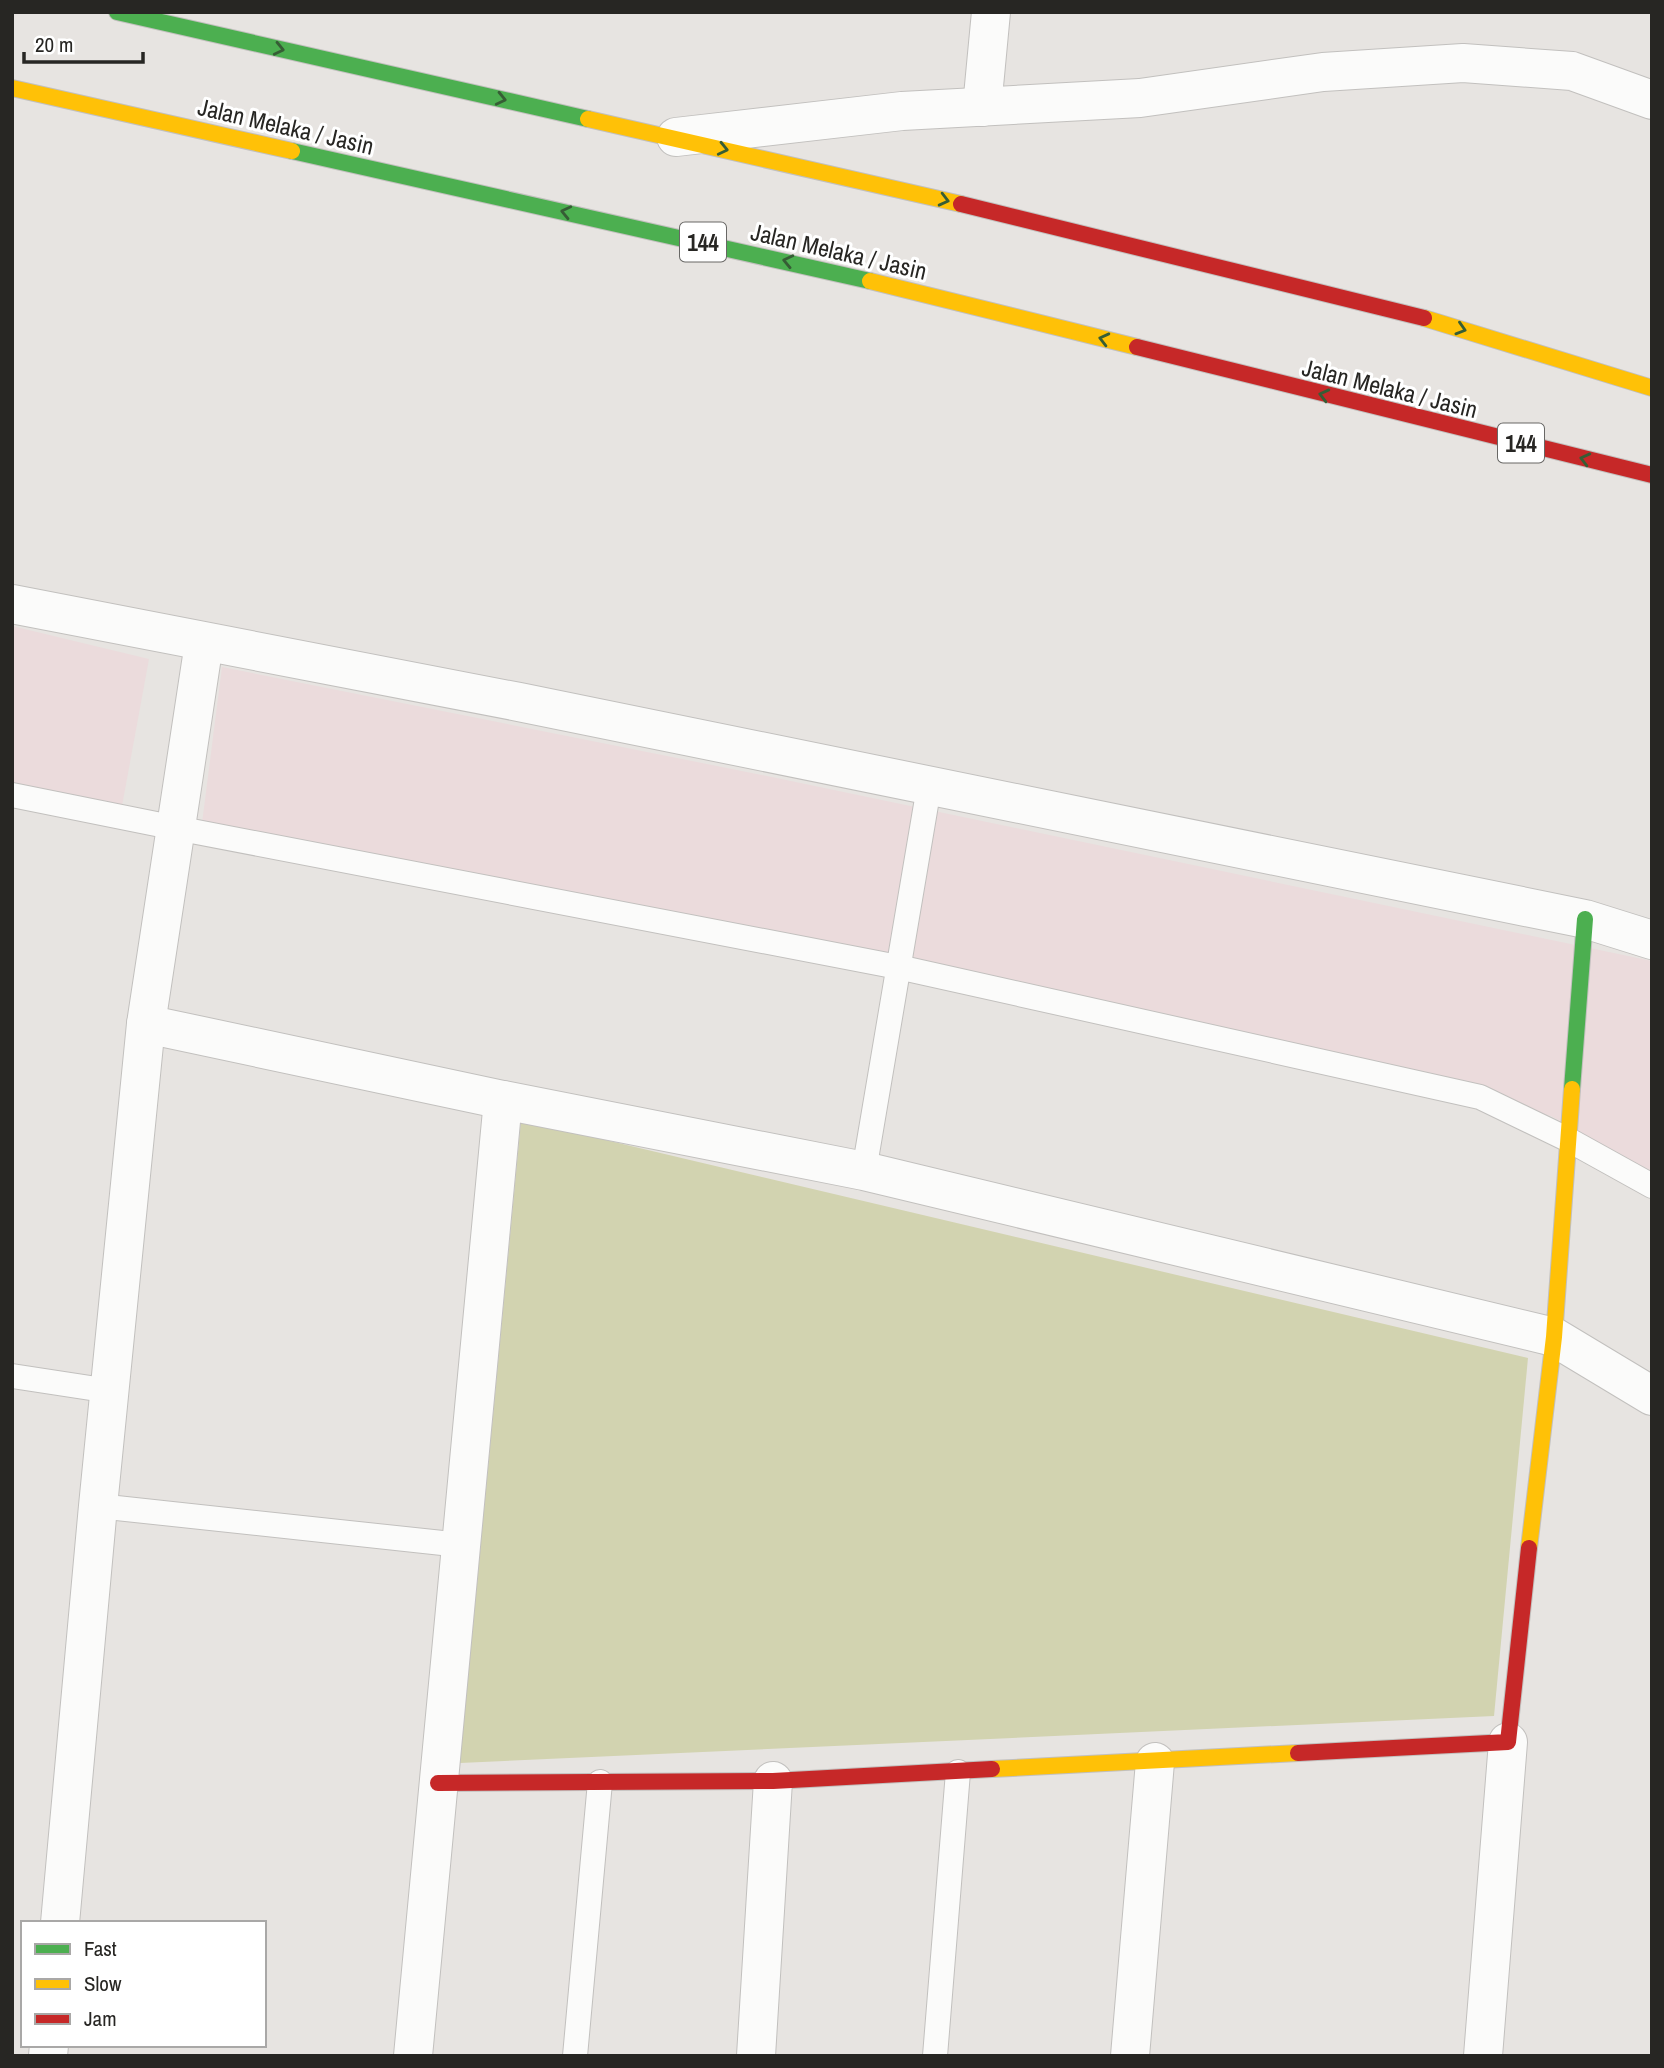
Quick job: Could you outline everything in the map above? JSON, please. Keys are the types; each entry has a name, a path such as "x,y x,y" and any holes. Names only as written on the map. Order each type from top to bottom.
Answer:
{"main road":[{"path":"117,12 672,137 1396,309 1652,388"},
{"name":"Jalan Melaka / Jasin","path":"12,88 841,273 1652,475"},
{"path":"438,1783 773,1781 1508,1742 1554,1337 1585,919"}],"street":[{"path":"982,107 991,12"},
{"path":"672,137 902,111 1140,98 1323,72 1463,63 1572,71 1652,100"},
{"path":"12,604 519,702 1585,919 1652,940"},
{"path":"60,1921 146,1024 204,643"},
{"path":"146,1024 503,1100 864,1171 1554,1337 1652,1396"},
{"path":"413,2056 503,1100"},
{"path":"1483,2056 1508,1742"},
{"path":"1130,2056 1155,1762"},
{"path":"756,2056 773,1781"}],"lane":[{"path":"864,1171 929,786"},
{"path":"12,795 898,967 1480,1097 1569,1140 1652,1186"},
{"path":"12,1376 110,1391"},
{"path":"98,1506 461,1545"},
{"path":"935,2056 958,1772"},
{"path":"575,2056 600,1782"}],"shaded area":[{"path":"12,626 149,659 122,806 12,790"},
{"path":"222,667 767,776 1652,961 1652,1172 1551,1116 201,831"}],"green space":[{"path":"521,1120 1528,1358 1494,1716 460,1763"}],"traffic: fast":[{"path":"117,12 588,119"},
{"path":"292,151 870,281"},
{"path":"1572,1089 1585,919"}],"traffic: slow":[{"path":"12,88 292,151"},
{"path":"588,119 961,204"},
{"path":"870,281 1137,347"},
{"path":"1424,318 1652,388"},
{"path":"1529,1548 1554,1337 1572,1089"},
{"path":"992,1769 1298,1753"}],"traffic: jam":[{"path":"961,204 1424,318"},
{"path":"1137,347 1652,475"},
{"path":"1298,1753 1508,1742 1529,1548"},
{"path":"438,1783 773,1781 992,1769"}]}
